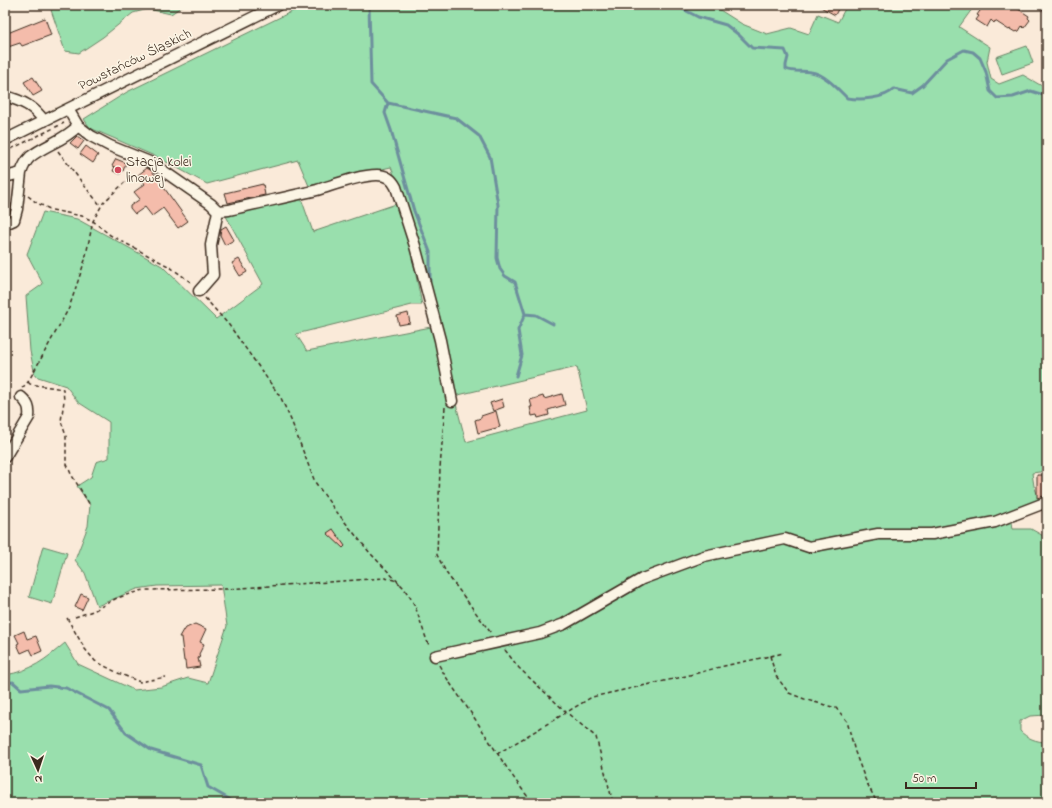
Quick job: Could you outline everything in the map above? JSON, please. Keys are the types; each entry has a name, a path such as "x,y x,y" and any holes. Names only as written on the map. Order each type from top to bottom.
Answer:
{"street":[{"name":"Powstańców Śląskich","path":"5,140 278,5"},
{"path":"5,96 28,104 38,112 44,121"},
{"path":"68,109 76,122 91,136 110,146 152,163 212,204 218,211"},
{"path":"5,224 14,220 17,210 18,189 24,164 30,157 72,132 76,122"},
{"path":"5,176 21,173"},
{"path":"218,211 229,210 297,195 362,177 376,175 385,176 392,180 396,187 415,246 440,340 452,401"},
{"path":"196,288 213,275 211,245 218,211"},
{"path":"5,457 29,417 29,405 21,397"},
{"path":"435,656 540,633 564,624 642,579 704,556 785,540 809,547 878,534 932,534 995,522 1047,502"}],"path":[{"path":"5,152 76,122"},
{"path":"60,156 101,206"},
{"path":"21,397 16,393 28,382 69,308 86,260 93,222 101,206 125,182"},
{"path":"18,189 37,203 52,210 82,216 93,222 110,235 170,266 196,288 229,325 281,398 292,420 316,482 332,506 370,553 403,586 415,606 426,641 448,680 476,720 497,754 533,803"},
{"path":"28,382 30,384 63,389 64,401 61,421 66,436 66,462 71,474 90,505"},
{"path":"452,401 444,407 437,555 447,574 519,668 566,712 596,737 613,803"},
{"path":"75,617 94,611 117,598 144,590 168,588 226,589 384,578 394,580 403,586"},
{"path":"67,618 85,649 95,661 140,682 166,677"},
{"path":"497,754 592,697 784,653"},
{"path":"770,656 776,676 789,693 836,708 847,721 855,752 877,803"}],"green space":[{"path":"59,5 184,5 171,14 148,9 133,13 103,37 79,53 65,51 51,10"},
{"path":"305,5 712,5 742,24 767,34 791,28 809,34 818,14 838,22 847,5 975,5 959,27 990,47 987,62 991,79 999,84 1023,75 1047,89 1047,471 1032,473 1034,486 1042,506 1011,515 1013,529 1031,529 1047,538 1047,715 1030,716 1020,721 1020,731 1032,739 1047,742 1047,803 5,803 5,675 30,668 51,655 65,643 78,664 134,690 161,687 188,678 208,683 227,626 221,585 157,586 137,589 97,606 85,573 75,560 88,526 90,505 77,486 91,477 96,462 109,458 109,422 78,402 66,386 35,376 30,351 26,296 43,284 27,254 43,212 77,219 162,266 216,319 263,284 226,216 301,198 313,232 396,204 408,236 422,305 412,305 296,334 307,351 431,327 442,366 449,405 456,404 466,442 587,410 577,367 454,396 416,231 391,167 309,186 298,160 207,184 159,158 90,128 84,119 127,92"},
{"path":"1027,46 1033,63 1002,74 996,57"},
{"path":"43,546 67,553 52,604 29,597"}],"building":[{"path":"817,5 840,5 835,15"},
{"path":"984,5 1012,5 1029,16 1028,18 1030,20 1024,28 1022,26 1019,31 1015,32 995,21 994,23 991,20 987,27 976,20 979,16 977,15"},
{"path":"45,18 51,35 22,46 20,43 5,48 5,34"},
{"path":"33,77 42,91 33,96 24,82"},
{"path":"77,136 84,141 78,149 70,143"},
{"path":"86,146 98,155 93,163 80,154"},
{"path":"116,159 126,163 120,174 113,171 115,167 112,166"},
{"path":"147,168 152,171 188,221 178,228 163,208 152,216 145,207 135,214 130,208 130,206 140,199 134,192 145,184 138,175"},
{"path":"263,184 265,195 228,203 225,193"},
{"path":"5,201 11,204 9,215 5,217"},
{"path":"226,226 234,240 225,245 220,235 221,229"},
{"path":"239,259 247,272 240,276 232,263"},
{"path":"408,313 410,323 399,325 397,316"},
{"path":"562,394 565,405 548,410 549,415 538,418 537,415 532,416 530,400 543,396 544,399"},
{"path":"502,399 504,407 493,411 490,403"},
{"path":"496,411 500,427 478,433 475,420 481,418 481,416"},
{"path":"1037,475 1047,475 1047,495 1037,498"},
{"path":"333,529 345,546 343,548 327,533"},
{"path":"81,594 88,597 82,610 75,607"},
{"path":"195,624 206,629 200,642 204,644 199,654 200,657 198,658 200,667 186,669 181,637 179,637 183,630 184,631 186,628"},
{"path":"24,631 27,639 36,636 42,651 33,655 30,649 21,653 17,644 19,643 15,635"}],"waterway":[{"path":"369,5 371,84 388,103 456,118 479,136 490,157 498,205 497,258 500,269 505,276 515,282 525,314 518,330 522,355 516,376"},
{"path":"675,5 698,17 726,25 752,48 785,50 788,57 786,69 816,73 831,82 847,98 859,99 878,97 894,89 912,93 923,85 947,59 964,50 973,52 980,58 986,72 990,91 997,98 1013,97 1031,91 1047,96"},
{"path":"388,103 385,113 414,211 430,252 430,281"},
{"path":"525,314 536,315 553,324"},
{"path":"5,683 13,682 21,689 49,686 66,688 109,710 126,733 151,750 201,765 208,787 236,803"}],"place":[{"name":"Stacja kolei linowej","path":"118,170"}]}
